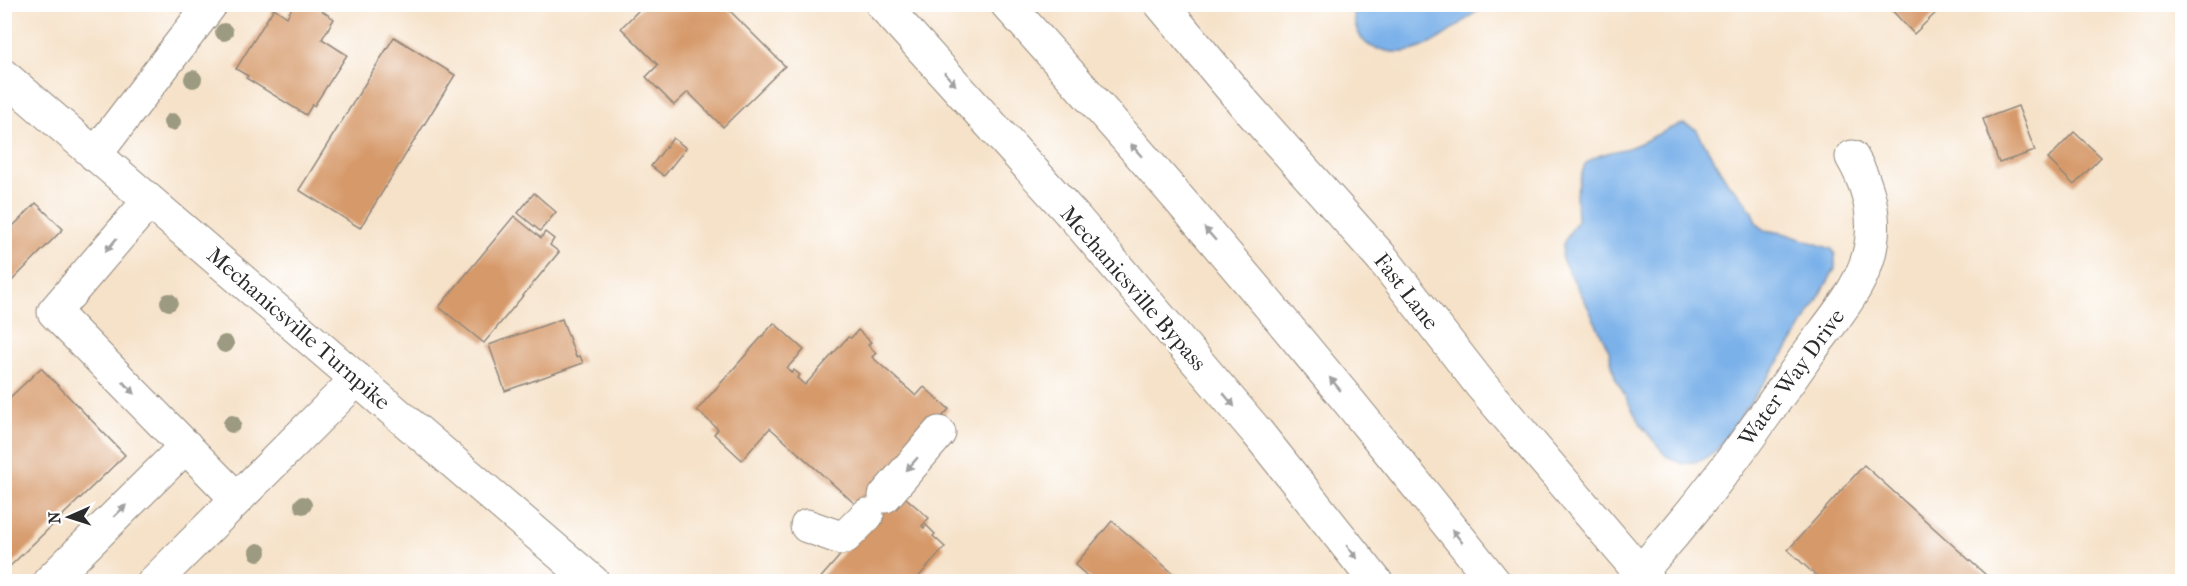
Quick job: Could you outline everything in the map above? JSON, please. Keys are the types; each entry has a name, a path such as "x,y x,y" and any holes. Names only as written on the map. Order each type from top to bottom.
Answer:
{"main road":[{"path":"95,155 211,4"},
{"path":"874,4 925,51"},
{"name":"Mechanicsville Bypass","path":"882,4 1098,246 1257,432 1376,582"},
{"path":"1007,4 1213,238 1395,456 1494,582"},
{"path":"1014,4 1059,62"},
{"name":"Fast Lane","path":"1161,4 1242,101 1382,258 1481,385 1644,577"},
{"name":"Mechanicsville Turnpike","path":"4,76 593,582"},
{"name":"Water Way Drive","path":"1644,577 1764,417 1857,284 1868,257 1873,229 1870,200 1861,172 1852,157"},
{"path":"149,201 54,312 237,499"},
{"path":"154,582 357,379"},
{"path":"807,526 841,538 845,537 939,433"},
{"path":"49,582 186,446"}],"water":[{"path":"1355,4 1485,5 1438,40 1411,51 1397,52 1374,48 1363,40 1355,23"},
{"path":"1684,124 1696,129 1728,183 1742,197 1756,222 1764,230 1783,233 1832,249 1835,255 1835,269 1794,340 1717,450 1702,460 1683,464 1666,456 1640,424 1615,377 1609,351 1562,259 1563,244 1577,221 1576,193 1585,164 1600,155 1628,148"}],"building":[{"path":"294,4 312,4 334,19 322,39 347,55 306,115 246,78 248,76 236,69 274,8 287,17"},
{"path":"645,4 723,4 785,66 723,127 688,92 674,105 646,77 658,65 621,28"},
{"path":"1886,4 1945,4 1914,34"},
{"path":"394,37 455,75 360,228 299,190"},
{"path":"2018,106 2035,151 1999,163 1983,119"},
{"path":"2074,132 2101,157 2074,185 2048,159"},
{"path":"673,138 686,148 664,176 651,166"},
{"path":"534,193 556,212 540,231 518,213"},
{"path":"36,203 63,229 4,289 4,235"},
{"path":"514,216 541,238 545,232 554,239 550,245 559,252 484,343 439,307"},
{"path":"562,319 576,357 580,356 583,363 505,391 489,345"},
{"path":"774,323 804,350 787,368 792,373 794,370 800,375 797,378 805,385 848,337 851,338 858,330 871,342 868,345 876,353 872,357 916,396 924,387 949,409 941,418 898,491 929,518 922,526 924,528 926,525 935,534 933,536 945,547 914,582 817,582 872,519 770,428 742,460 714,434 718,429 697,410"},
{"path":"41,368 125,455 4,572 4,403"},
{"path":"1864,465 1987,576 1982,582 1823,582 1788,550"},
{"path":"1112,521 1183,582 1094,582 1075,565"}]}
